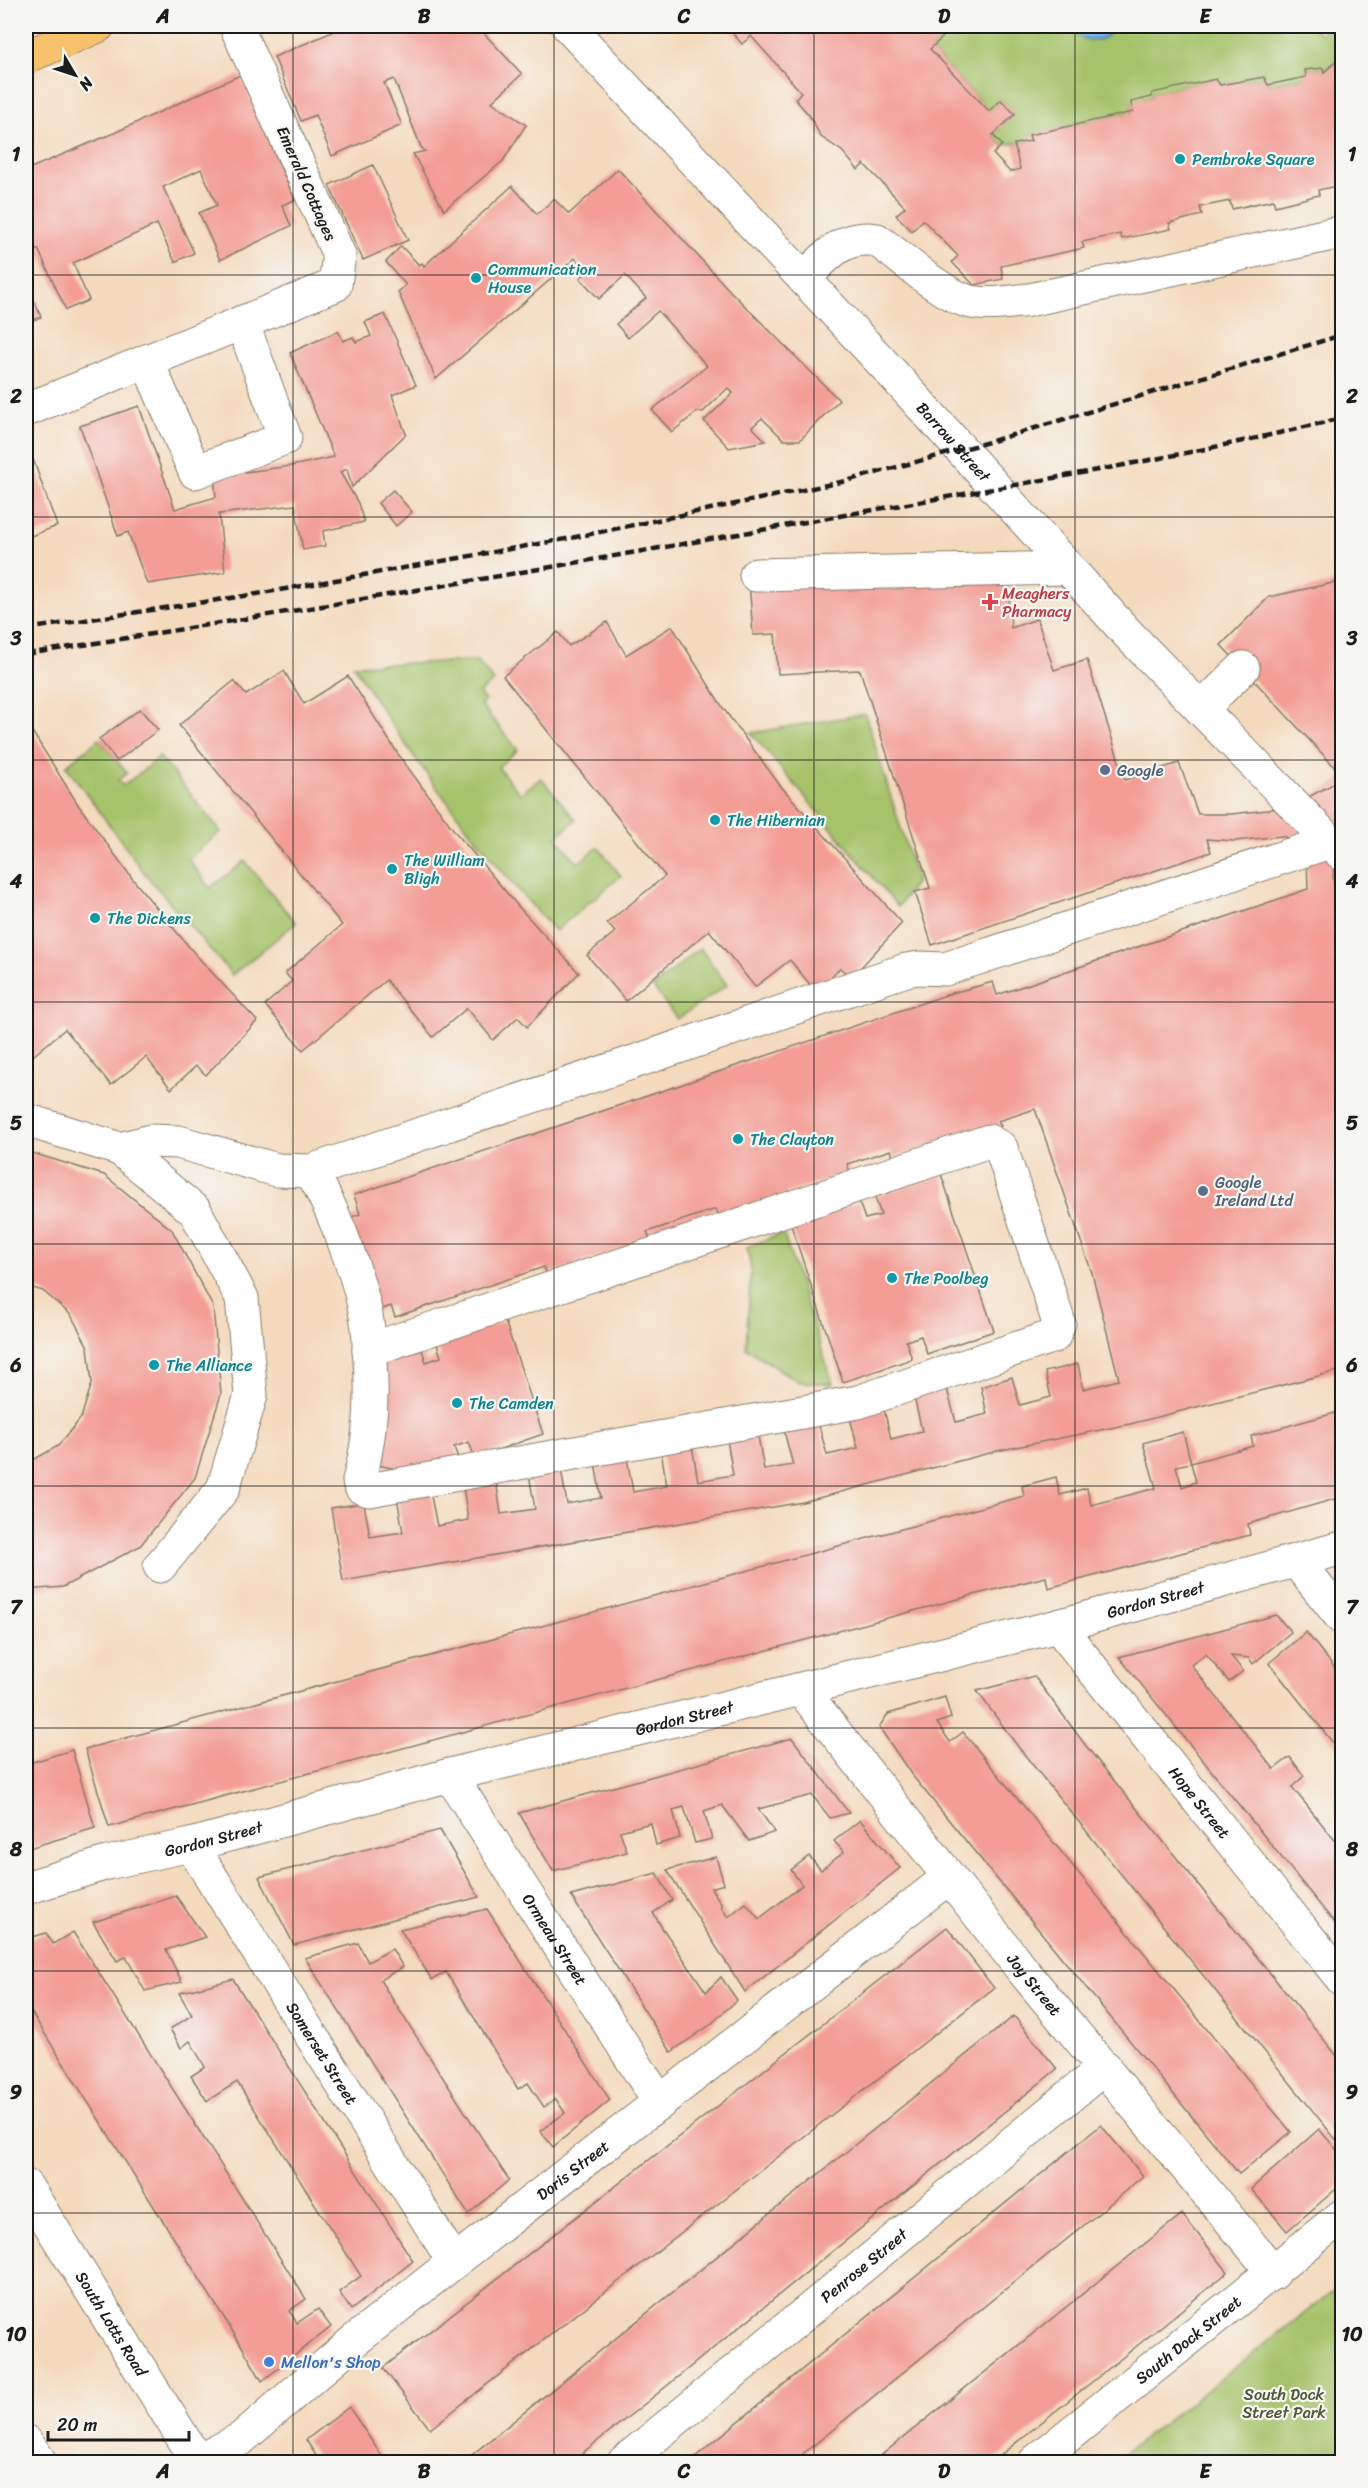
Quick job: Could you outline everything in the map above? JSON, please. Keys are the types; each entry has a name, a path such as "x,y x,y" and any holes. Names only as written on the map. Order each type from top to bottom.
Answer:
{"main road":[{"path":"26,57 98,26"}],"street":[{"name":"Emerald Cottages","path":"26,410 335,285 339,255 236,26"},
{"name":"Barrow Street","path":"568,26 804,279 1068,568 1336,848"},
{"path":"804,279 837,246 864,238 877,240 950,293 965,301 993,304 1029,300 1342,232"},
{"path":"147,360 195,472 285,438 242,322"},
{"path":"756,575 1068,568"},
{"path":"1201,709 1243,668"},
{"path":"120,1149 151,1141 178,1142 277,1170 311,1171 906,970 949,981 1336,848"},
{"path":"26,1120 120,1149 195,1211 242,1298 251,1395 223,1489 160,1566"},
{"path":"311,1171 335,1219 368,1317 369,1350 373,1388 369,1437 359,1481 361,1487 369,1490 858,1402 1054,1336 1059,1323 999,1139 369,1350"},
{"name":"Gordon Street","path":"26,1888 107,1863 191,1845 450,1775 1058,1626 1342,1548"},
{"path":"1297,1562 1342,1618"},
{"name":"Hope Street","path":"1058,1626 1342,1979"},
{"name":"Joy Street","path":"802,1690 948,1878 1274,2273"},
{"name":"Ormeau Street","path":"450,1775 660,2103"},
{"name":"Somerset Street","path":"191,1845 454,2262"},
{"name":"Doris Street","path":"198,2463 242,2438 354,2341 948,1878"},
{"name":"Penrose Street","path":"624,2463 1105,2067"},
{"name":"South Lotts Road","path":"26,2186 198,2463"},
{"name":"South Dock Street","path":"1035,2463 1342,2216"},
{"path":"26,2442 40,2463"}],"green space":[{"path":"931,26 1312,26 1320,34 1330,26 1342,26 1342,56 1324,72 1323,68 1306,70 1306,77 1268,85 1264,77 1220,85 1215,79 1152,93 1152,97 1131,102 1133,112 1030,135 1031,141 1002,145 993,135 1014,114 1001,100 989,111 930,49 942,37"},
{"path":"477,661 494,681 479,693 485,701 481,705 518,750 498,767 520,794 541,778 576,820 556,837 578,863 598,847 621,876 555,931 473,835 399,735 353,665"},
{"path":"865,714 917,880 898,907 751,733"},
{"path":"99,739 127,773 118,780 123,786 160,757 221,832 188,859 210,888 245,861 296,923 232,975 146,875 66,766"},
{"path":"700,948 727,985 677,1019 653,987"},
{"path":"783,1233 833,1384 799,1382 746,1348 751,1268 747,1247"},
{"name":"South Dock Street Park","path":"1342,2284 1342,2462 1114,2462"}],"water":[{"path":"1071,26 1116,26 1105,37 1091,40 1080,37"}],"building":[{"path":"346,26 477,26 522,74 492,102 526,125 503,161 444,210 413,154 425,151 421,147 394,79 384,83 402,125 332,156 315,115 301,121 274,57"},
{"name":"Pembroke Square","path":"726,26 908,26 914,33 922,26 931,26 943,37 930,49 989,111 1001,100 1015,114 993,135 1002,145 993,154 1010,172 1020,169 1014,144 1031,141 1029,135 1133,112 1131,102 1152,97 1152,93 1216,79 1220,85 1264,77 1268,85 1306,77 1305,70 1323,68 1324,72 1342,56 1342,185 1318,190 1319,195 1275,206 1273,200 1232,209 1230,201 1200,207 1202,215 1169,223 1171,229 1122,239 1120,234 1082,242 1084,248 1001,266 1003,279 974,285 952,262 958,256 923,220 912,231 896,215 905,207 864,164 858,170 842,151 821,137 809,115 795,99 801,92 751,36 742,44"},
{"path":"240,75 295,200 282,205 291,226 220,260 199,213 217,205 201,169 163,187 194,253 175,262 157,224 73,263 89,300 66,310 38,249 26,255 26,170 114,133"},
{"path":"373,165 408,240 363,260 329,185"},
{"path":"618,169 731,292 839,400 800,440 784,440 762,418 752,427 766,441 729,448 704,421 733,393 728,388 703,412 697,412 672,432 652,410 707,366 658,311 628,338 616,324 646,298 625,275 599,299 580,278 587,272 575,258 436,379 398,292 406,285 386,262 401,246 419,265 422,263 424,266 512,186 537,214 554,199 569,214"},
{"path":"26,281 41,317 26,323"},
{"path":"385,314 416,385 392,395 406,434 352,487 347,469 340,472 358,503 364,522 323,531 325,546 303,550 295,505 219,514 225,572 147,584 128,532 118,536 80,426 139,406 175,509 216,497 214,476 291,466 334,457 290,353 338,331 343,341 353,337 356,342 371,336 365,322"},
{"path":"33,459 57,526 26,538 26,462"},
{"path":"393,490 412,512 396,526 378,503"},
{"path":"749,581 1008,581 1011,628 1037,619 1054,670 1087,660 1125,780 1179,763 1198,814 1231,814 1268,810 1301,801 1333,784 1342,776 1342,828 1334,858 1333,879 1342,921 1342,1370 1130,1424 997,1451 803,1502 343,1581 331,1508 364,1503 370,1537 403,1532 397,1497 430,1491 437,1526 468,1520 463,1486 496,1480 501,1514 535,1509 529,1474 561,1469 567,1504 601,1498 595,1463 627,1458 633,1492 667,1486 661,1452 692,1446 698,1481 733,1475 727,1440 758,1436 764,1470 793,1465 784,1431 818,1422 827,1455 858,1448 849,1414 883,1405 891,1439 922,1431 914,1397 947,1389 956,1422 987,1414 981,1387 1012,1377 1020,1405 1051,1397 1045,1372 1078,1364 1083,1389 1119,1380 1092,1273 1035,1109 998,1121 1001,1126 995,1129 893,1157 891,1150 847,1164 850,1172 719,1216 716,1209 647,1232 650,1239 547,1274 544,1267 395,1317 391,1306 374,1312 344,1220 360,1214 354,1195 952,993 993,982 997,995 1308,889 1307,859 1294,841 1282,836 1235,841 1207,839 1211,852 932,945 915,892 930,888 860,670 778,674 775,634 753,635"},
{"path":"1342,581 1342,775 1221,645 1269,597"},
{"name":"The Hibernian","path":"607,622 626,655 672,626 723,708 779,784 902,923 851,978 840,968 816,992 790,960 755,987 709,930 626,1001 587,955 615,932 607,923 665,876 503,676 558,632 569,646"},
{"name":"The William Bligh","path":"284,671 304,704 348,676 400,757 456,833 579,973 527,1027 518,1017 493,1040 467,1008 433,1037 386,980 303,1050 265,1005 292,981 285,973 342,925 179,725 234,681 246,695"},
{"path":"140,709 158,730 117,761 99,739"},
{"name":"The Dickens","path":"26,722 79,806 135,882 195,954 257,1021 206,1075 196,1066 171,1089 146,1057 111,1085 65,1029 26,1062"},
{"name":"The Alliance","path":"26,1151 104,1175 172,1230 213,1307 221,1394 195,1478 140,1546 63,1587 26,1590 26,1464 58,1446 81,1418 92,1383 88,1347 71,1315 43,1291 26,1286"},
{"name":"The Poolbeg","path":"941,1174 994,1331 927,1354 921,1336 906,1341 912,1359 843,1382 791,1225 859,1202 865,1219 881,1215 875,1197"},
{"name":"The Camden","path":"505,1321 543,1434 475,1458 469,1442 454,1447 460,1463 424,1475 373,1464 382,1363 422,1350 426,1362 441,1357 437,1344"},
{"path":"1342,1411 1342,1497 1248,1524 1250,1535 1048,1588 1046,1577 973,1595 109,1827 85,1749 1024,1496 1022,1486 1056,1477 1060,1495 1087,1488 1091,1505 1156,1488 1143,1443 1183,1432 1191,1463 1253,1446 1251,1436","holes":["1191,1463 1196,1482 1182,1487 1176,1466"]},
{"path":"1276,1615 1291,1632 1253,1664 1249,1658 1231,1656 1243,1671 1229,1682 1206,1654 1191,1665 1274,1769 1290,1757 1304,1776 1292,1787 1342,1849 1342,1932 1119,1657"},
{"path":"1306,1632 1342,1677 1342,1754 1269,1663"},
{"path":"1034,1676 1086,1746 1342,2062 1342,2147 1019,1748 977,1691"},
{"path":"945,1697 951,1718 937,1723 950,1742 963,1732 1291,2132 1239,2174 911,1774 879,1727 888,1714"},
{"path":"792,1738 849,1813 830,1818 812,1795 758,1809 775,1832 749,1841 722,1805 704,1811 712,1839 695,1843 684,1807 673,1810 680,1838 656,1845 651,1823 620,1831 627,1852 553,1871 519,1813"},
{"path":"72,1750 95,1828 26,1849 26,1764"},
{"path":"860,1820 900,1868 745,1992 667,1870 716,1857 724,1884 711,1888 722,1905 721,1907 728,1917 746,1903 759,1919 802,1885 791,1870 809,1856 821,1870 844,1852 834,1841"},
{"path":"440,1830 479,1897 294,1945 259,1877"},
{"path":"657,1873 672,1900 653,1913 661,1926 706,1992 721,1977 737,2000 710,2025 671,2052 571,1896"},
{"path":"176,1896 205,1937 166,1950 182,1982 145,1991 126,1957 117,1961 93,1922"},
{"path":"487,1909 610,2100 553,2147 540,2131 565,2113 556,2099 544,2107 528,2083 518,2089 446,1972 432,1980 400,1929"},
{"path":"947,1927 994,1988 430,2429 383,2368"},
{"path":"73,1932 306,2299 289,2311 297,2323 318,2309 331,2327 262,2381 26,2004 26,1939 46,1933 53,1944"},
{"path":"358,1943 368,1962 392,1949 403,1967 380,1980 509,2180 468,2214 305,1958"},
{"path":"233,1979 413,2261 351,2310 339,2292 361,2276 239,2085 237,2082 207,2101 191,2076 205,2067 190,2041 181,2048 170,2029 192,2015 179,1993"},
{"path":"1014,2016 1057,2069 647,2402 571,2462 463,2462"},
{"path":"1101,2125 1143,2176 1099,2213 793,2462 689,2462"},
{"path":"1319,2129 1342,2156 1342,2184 1287,2231 1251,2189"},
{"path":"1182,2214 1228,2272 1163,2325 992,2462 873,2462"},
{"path":"349,2407 386,2462 320,2462 306,2440"}],"railway":[{"path":"26,629 257,594 566,539 846,481 989,442 1342,335"},
{"path":"26,654 628,554 1022,484 1215,447 1342,418"}],"place":[{"name":"Pembroke Square","path":"1180,159"},
{"name":"Communication House","path":"476,278"},
{"name":"Meaghers Pharmacy","path":"990,602"},
{"name":"Google","path":"1105,770"},
{"name":"The Hibernian","path":"715,820"},
{"name":"The William Bligh","path":"392,869"},
{"name":"The Dickens","path":"95,918"},
{"name":"The Clayton","path":"738,1139"},
{"name":"Google Ireland Ltd","path":"1203,1191"},
{"name":"The Poolbeg","path":"892,1278"},
{"name":"The Alliance","path":"154,1365"},
{"name":"The Camden","path":"457,1403"},
{"name":"Mellon's Shop","path":"269,2362"}]}
